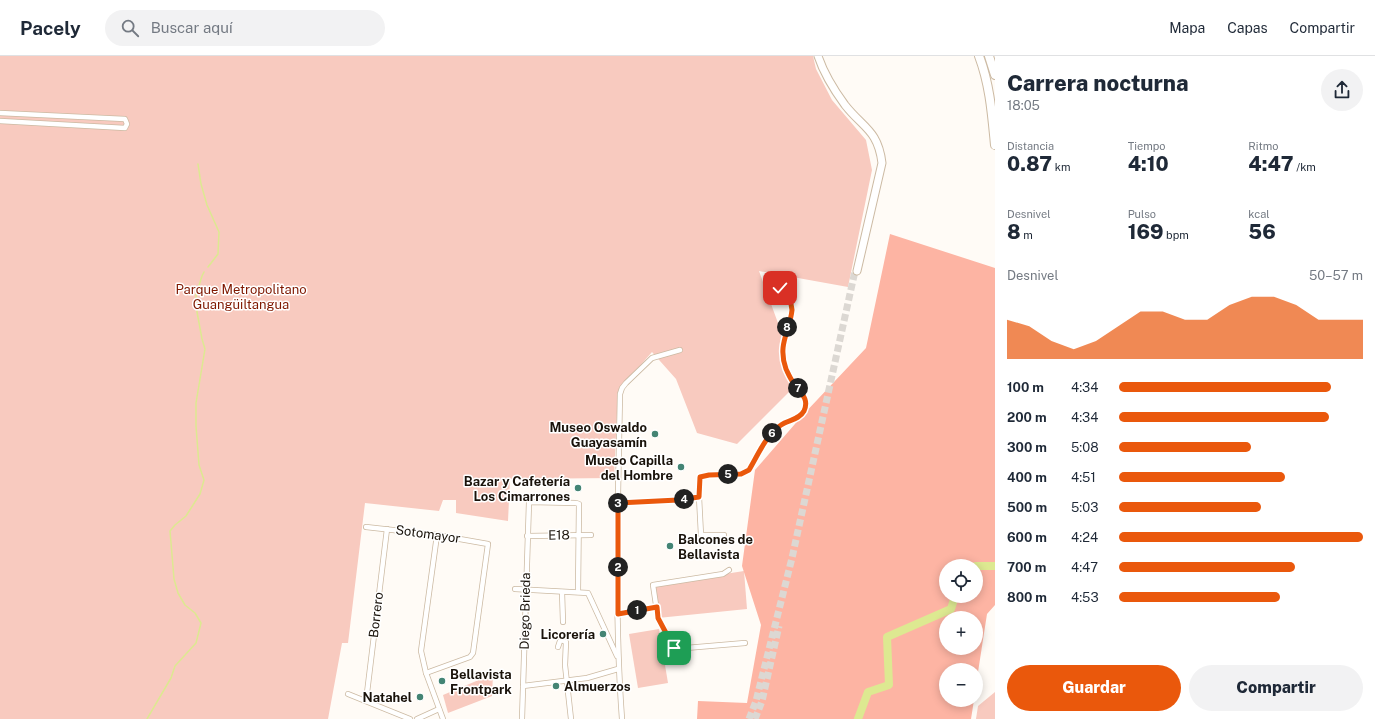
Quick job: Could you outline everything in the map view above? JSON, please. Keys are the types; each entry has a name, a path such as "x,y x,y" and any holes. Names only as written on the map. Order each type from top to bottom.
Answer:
{"highway":[{"path":"979,56 990,97 995,145"},
{"path":"989,56 995,74"}],"main road":[{"path":"818,56 833,88 861,122 871,140 877,156 876,174 856,271"}],"street":[{"path":"0,113 125,119 127,124 125,128 0,121"},
{"path":"724,535 701,535 699,497 700,477 709,475 741,474 749,470 770,435 781,425 799,417 804,412 804,395 793,383 786,368 783,344 792,310 791,304 780,288"},
{"path":"622,719 618,669 618,503 620,394 622,388 652,358 680,350"},
{"path":"618,503 678,500 699,497"},
{"name":"Diego Brieda","path":"522,719 528,502 578,504 579,535"},
{"name":"Sotomayor","path":"366,526 486,542 488,544 474,653 470,657 426,673"},
{"name":"Borrero","path":"366,701 387,529"},
{"path":"437,535 421,648 426,673 443,719"},
{"path":"578,592 579,535"},
{"name":"E18","path":"527,536 592,535"},
{"path":"729,570 722,574 653,585 658,618 673,648 745,643"},
{"path":"515,589 578,592 589,594 618,657"},
{"path":"562,592 563,622"},
{"path":"618,614 657,607"},
{"path":"558,647 560,641 563,640 566,642 566,665 571,719"},
{"path":"523,686 587,678 618,669"},
{"path":"348,694 410,719"},
{"path":"417,719 439,709"}],"green space":[{"name":"Parque Metropolitano Guangüiltangua","path":"0,56 813,56 816,69 832,100 866,140 872,170 848,287 759,271 782,334 792,389 737,444 697,433 676,379 652,352 618,391 614,478 510,479 508,521 456,513 456,500 443,500 439,511 365,503 348,643 342,643 328,719 0,719"},
{"path":"744,571 747,609 658,618 654,585"},
{"path":"659,629 668,683 638,688 629,634"},
{"path":"493,674 492,696 448,713 443,695"},
{"path":"995,692 995,719 976,719 978,707 983,707 983,702"}],"shaded area":[{"path":"890,234 995,268 995,605 987,614 983,640 983,611 939,611 939,655 981,655 979,663 939,663 939,707 973,707 971,719 697,719 698,701 747,703 761,625 742,566 755,470 801,417 866,348"}],"waterway":[{"path":"198,164 201,184 207,205 219,232 218,254 208,267"},
{"path":"147,719 171,678 175,666 196,643 201,623 195,613 185,605 178,593 174,579 170,531 186,516 200,494 204,480 199,465 196,426 196,403 205,349 197,312 196,295 204,272"},
{"path":"983,566 995,566"},
{"path":"858,719 868,692 889,685 887,637 951,609 953,603"}],"tunnel":[{"path":"749,719 756,701 792,558 855,271"},
{"path":"755,719 762,701 779,626"}],"place":[{"name":"Museo Oswaldo Guayasamín","path":"655,434"},
{"name":"Museo Capilla del Hombre","path":"681,467"},
{"name":"Bazar y Cafetería Los Cimarrones","path":"578,488"},
{"name":"Balcones de Bellavista","path":"670,546"},
{"name":"Licorería","path":"603,634"},
{"name":"Bellavista Frontpark","path":"442,681"},
{"name":"Almuerzos","path":"556,686"},
{"name":"Natahel","path":"420,697"}],"route":[{"path":"674,648 672,647 658,618 657,607 618,614 618,503 678,500 699,497 700,477 709,475 746,473 770,435 781,425 799,417 804,412 804,395 793,383 786,368 783,355 783,344 792,315 792,310 791,304 780,288"}]}
